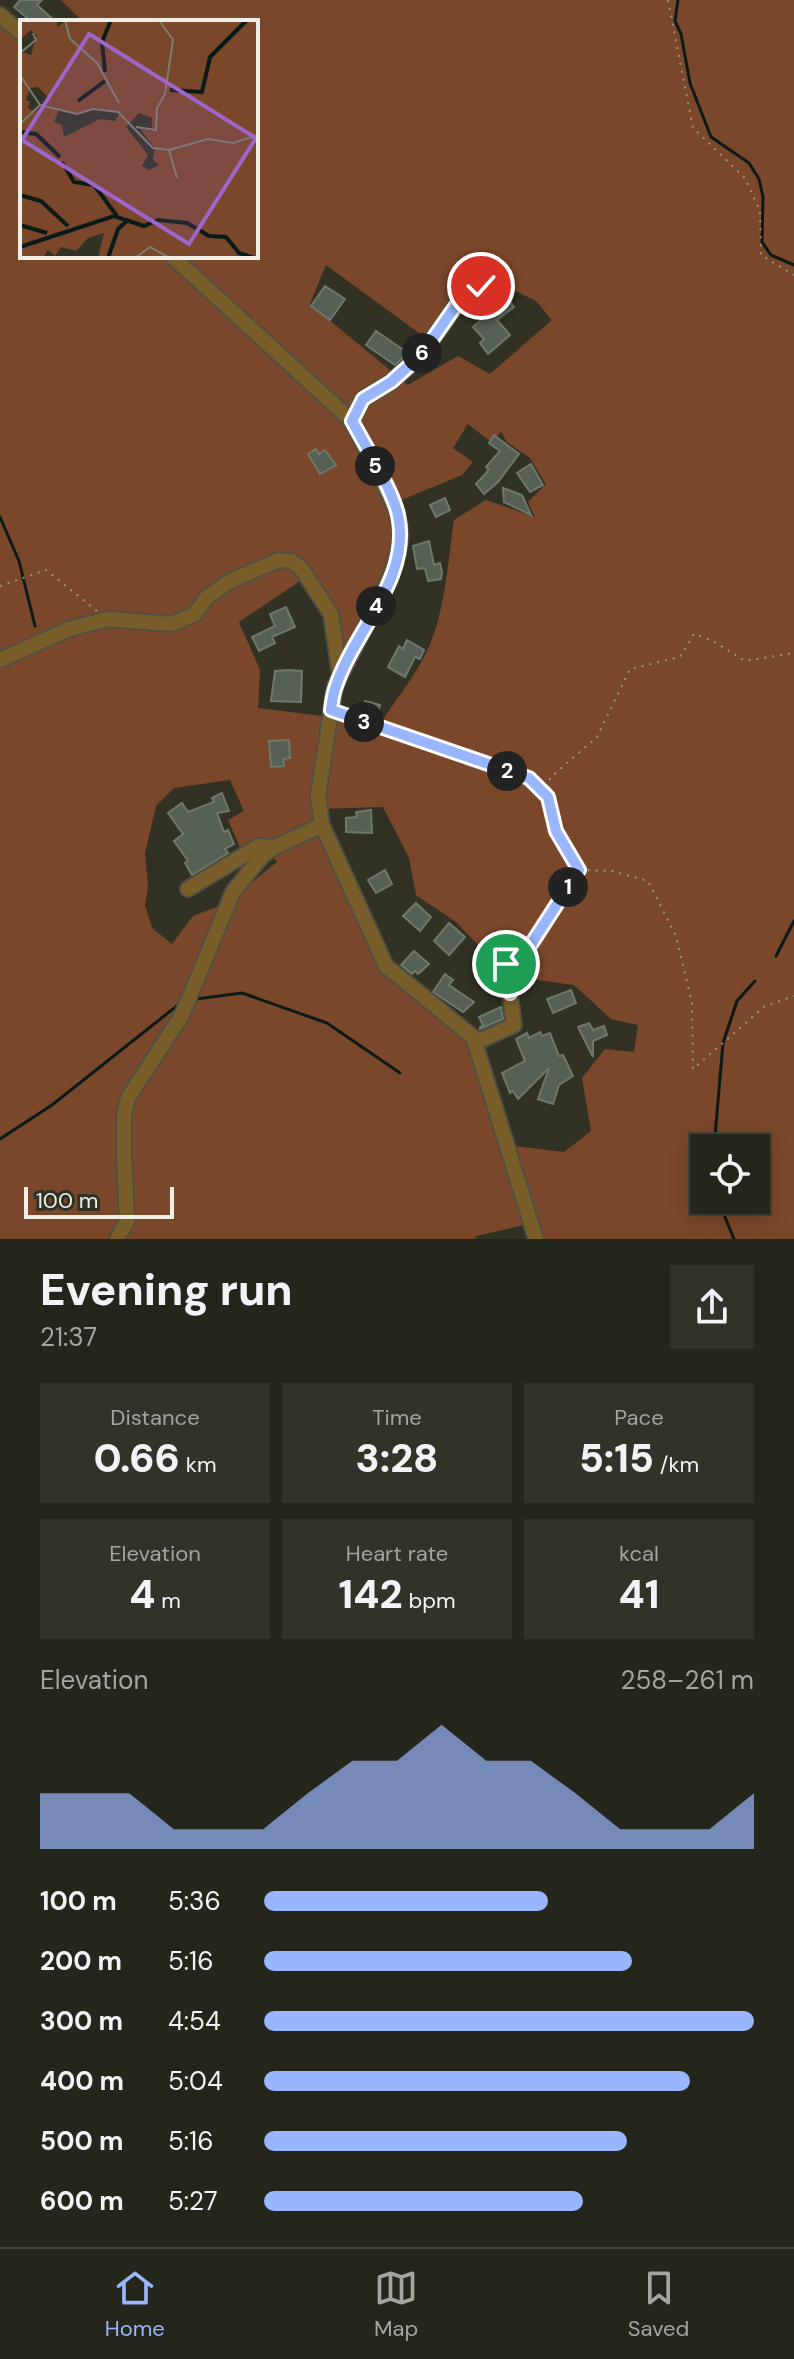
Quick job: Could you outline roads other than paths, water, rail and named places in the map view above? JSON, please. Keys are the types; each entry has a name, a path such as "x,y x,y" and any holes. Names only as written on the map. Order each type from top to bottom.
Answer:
{"street":[{"path":"0,15 20,32"},
{"path":"174,258 352,421 397,512 401,536 396,562 335,686 318,795 322,825 386,966 473,1037 536,1239"},
{"path":"352,421 363,399 391,382 422,354 457,304 481,286"},
{"path":"0,660 69,629 108,619 171,624 195,614 207,597 230,581 279,560 291,561 301,568 331,614 340,676"},
{"path":"335,632 352,653"},
{"path":"117,1239 127,1221 124,1115 128,1098 182,1015 233,892 262,856 322,825"},
{"path":"188,889 259,846 275,847"},
{"path":"475,1043 514,1025 506,964"}],"waterway":[{"path":"678,0 675,21 681,34 690,83 711,137 749,163 759,179 763,197 762,242 771,255 794,265"},
{"path":"0,517 19,561 35,626"},
{"path":"776,956 794,921"},
{"path":"715,1134 723,1043 737,1001 755,981"},
{"path":"196,999 242,993 327,1023 400,1073"},
{"path":"0,1139 52,1105 178,1005"},
{"path":"724,1214 734,1239"}]}
